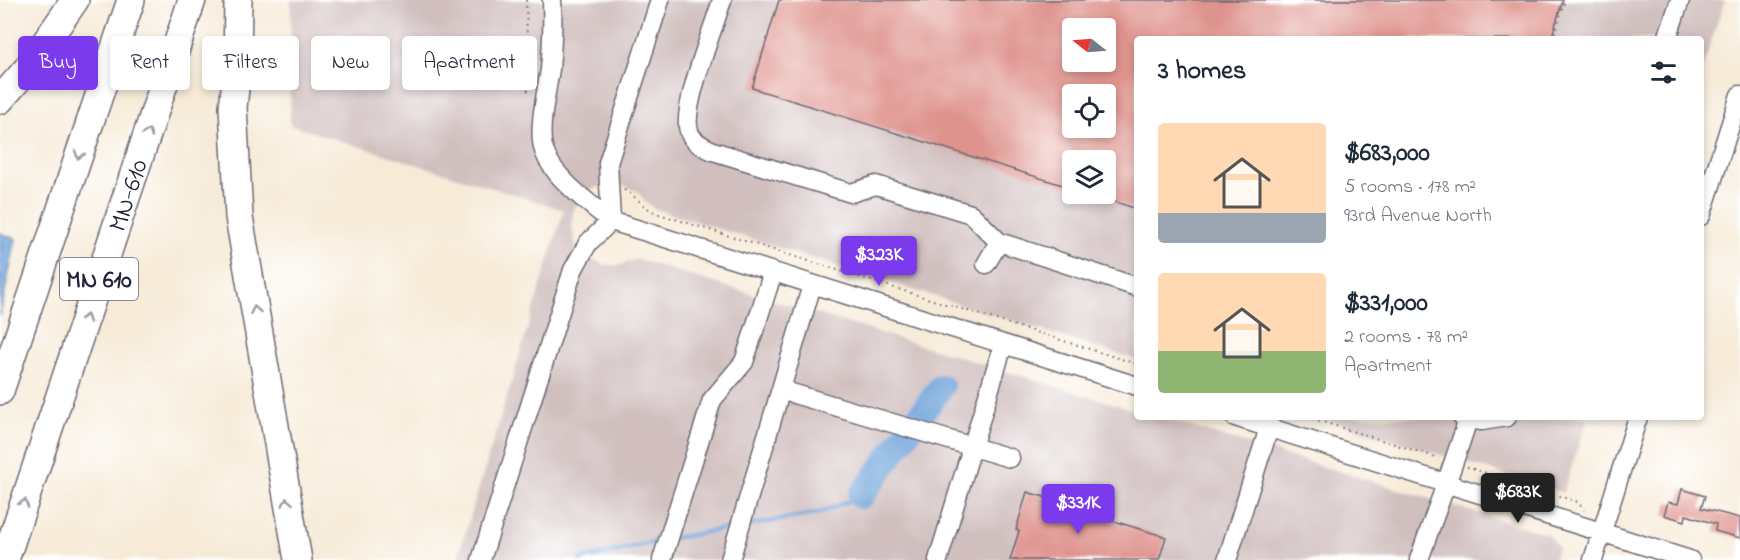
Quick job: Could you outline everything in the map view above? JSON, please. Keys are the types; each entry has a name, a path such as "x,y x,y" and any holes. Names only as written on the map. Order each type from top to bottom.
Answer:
{"highway":[{"path":"0,100 27,69 75,0"},
{"name":"MN 610","path":"0,391 131,0"},
{"name":"MN-610","path":"5,560 192,0"},
{"path":"237,36 238,0"},
{"path":"235,90 233,131 239,217 298,560"},
{"path":"239,90 252,191 316,560"}],"street":[{"path":"552,0 553,28 542,122 543,147 552,166 574,191 611,221 1134,386"},
{"path":"722,0 690,104 687,122 689,134 697,143 713,151 851,193 876,185 971,214 999,243 1134,285"},
{"path":"1668,36 1680,0"},
{"path":"481,560 573,270 588,243 611,221 608,163 653,2"},
{"path":"1704,207 1740,95"},
{"path":"986,264 999,243"},
{"path":"662,560 712,400 744,362 772,272"},
{"path":"730,560 812,285"},
{"path":"938,560 1003,345"},
{"path":"781,390 1010,458"},
{"path":"1244,420 1690,560"},
{"path":"1419,560 1454,463 1465,420"},
{"path":"1593,560 1637,420"},
{"path":"1227,560 1269,428"}],"path":[{"path":"526,0 528,103"},
{"path":"1554,36 1565,0"},
{"path":"609,188 625,190 644,207 658,214 1134,363"}],"shaded area":[{"path":"291,0 1725,0 1704,63 1704,36 1134,36 1134,359 655,209 646,203 638,192 623,185 602,186 590,190 573,212 572,227 576,248 590,259 606,265 621,265 636,259 1134,410 1134,420 1168,420 1547,534 1558,547 1553,560 457,560 564,210 290,125 290,90 299,90 299,36 291,36"},
{"path":"1330,420 1587,420 1563,493"}],"water":[{"path":"0,233 16,239 0,316"}],"building":[{"path":"779,0 1563,0 1552,36 1134,36 1134,208 1116,202 1116,150 1062,150 1062,185 752,88"},
{"path":"1682,489 1705,496 1701,508 1740,518 1740,538 1715,531 1716,524 1686,515 1685,521 1664,515 1668,502 1678,504"},
{"path":"1027,492 1083,508 1081,511 1166,537 1159,560 1010,560"}],"waterway":[{"path":"861,496 941,387"},
{"path":"744,526 820,513 861,496"},
{"path":"673,538 736,527"},
{"path":"580,560 662,540"}]}
